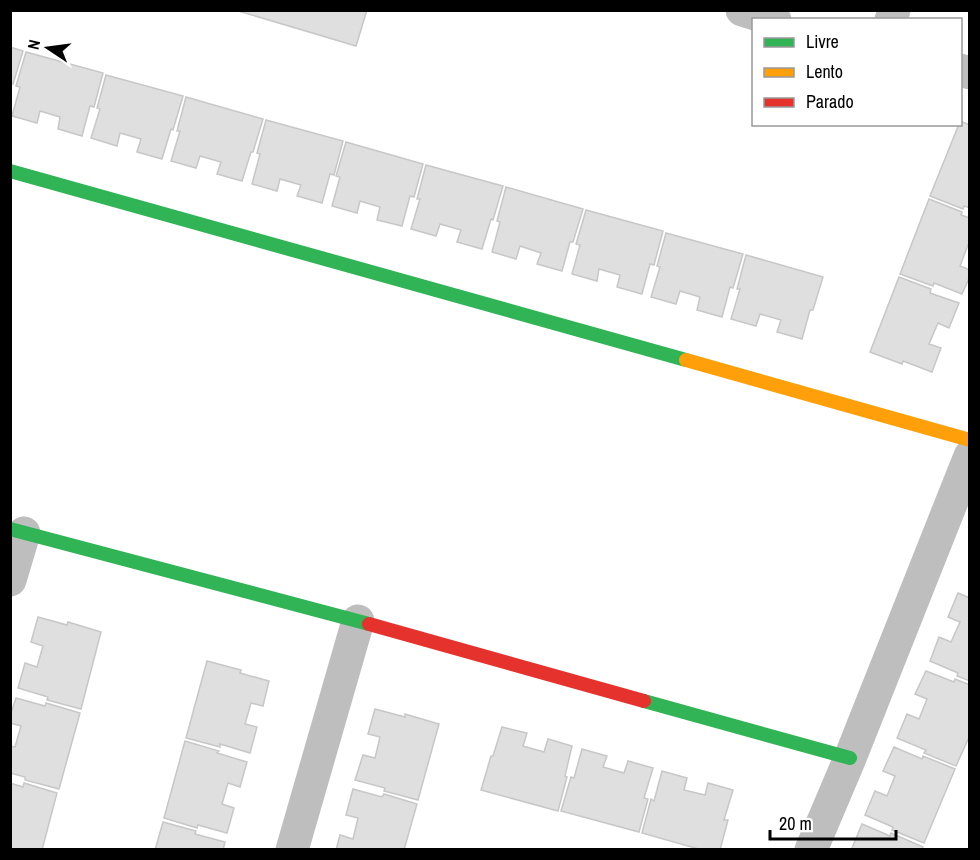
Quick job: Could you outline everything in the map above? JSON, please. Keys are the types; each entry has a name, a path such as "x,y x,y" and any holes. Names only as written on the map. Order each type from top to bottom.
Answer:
{"street":[{"path":"742,10 769,18"},
{"path":"10,171 969,440"},
{"path":"812,849 969,456"},
{"path":"10,580 17,531 358,621 850,758"},
{"path":"292,849 358,621"}],"building":[{"path":"235,10 367,10 356,46"},
{"path":"10,47 23,51 13,84 10,84"},
{"path":"26,52 103,73 94,107 90,106 82,136 58,129 60,117 40,111 37,123 12,116 20,87 16,86"},
{"path":"106,75 183,96 162,159 137,152 141,139 120,133 117,146 91,138 100,109 97,108"},
{"path":"186,97 263,119 242,181 217,174 221,162 200,156 196,168 171,161 180,131 177,131"},
{"path":"266,120 343,141 334,175 330,174 322,203 297,196 301,185 280,179 277,191 252,184"},
{"path":"962,122 970,125 970,208 964,206 963,209 930,196 958,126 962,126"},
{"path":"346,142 423,164 414,197 410,196 402,226 377,220 380,207 360,201 357,213 332,206 340,177 336,176"},
{"path":"426,165 503,186 482,249 457,242 461,230 440,224 436,236 411,229 420,199 417,199"},
{"path":"506,187 583,209 562,271 537,264 541,253 520,246 516,259 492,252"},
{"path":"929,199 962,212 961,215 970,218 970,246 968,245 960,266 970,270 970,276 962,294 934,283 933,286 900,274"},
{"path":"586,210 663,231 654,265 650,264 642,294 617,287 620,275 599,269 597,281 572,274 580,245 576,244"},
{"path":"666,233 743,254 733,288 730,287 722,317 697,310 700,297 680,291 676,304 651,297 660,267 657,266"},
{"path":"746,255 823,277 802,339 777,332 781,320 760,314 756,326 731,319 740,289 737,289"},
{"path":"899,277 931,289 930,293 959,303 949,328 938,323 929,344 941,348 932,372 870,352"},
{"path":"958,593 970,598 970,681 930,661 939,637 951,642 960,622 948,617"},
{"path":"38,617 67,625 68,622 101,632 81,709 47,700 48,697 18,688 25,663 37,667 43,646 31,642"},
{"path":"207,661 241,670 240,673 269,681 263,706 251,703 245,724 257,727 250,753 220,744 220,747 186,738"},
{"path":"926,671 954,682 955,679 970,685 970,735 956,766 924,753 926,750 897,738 907,714 919,719 927,699 915,694"},
{"path":"16,698 45,706 46,703 80,713 59,789 25,780 25,777 10,773 10,746 15,747 21,726 10,723"},
{"path":"375,709 405,717 405,714 439,724 418,800 355,780 363,755 375,758 380,737 368,734"},
{"path":"502,727 527,733 523,746 544,752 548,739 572,746 558,811 481,790"},
{"path":"185,741 247,762 240,787 228,783 222,804 234,808 227,833 198,825 197,828 164,818"},
{"path":"894,747 955,769 924,843 892,830 893,827 865,815 875,791 887,796 895,776 883,771"},
{"path":"582,749 607,756 603,767 624,773 628,761 653,768 644,798 648,799 639,832 561,811"},
{"path":"662,771 687,778 684,790 705,795 708,783 733,790 724,820 728,820 720,850 702,850 642,833 651,799 654,801"},
{"path":"10,783 23,787 24,783 57,793 42,850 10,850"},
{"path":"353,789 382,797 384,794 417,804 404,850 336,850 340,835 353,839 358,818 346,815"},
{"path":"163,822 225,842 223,850 155,850"},
{"path":"862,824 890,836 891,833 923,847 922,850 854,850 852,848"}],"traffic: fast":[{"path":"10,171 686,360"},
{"path":"10,529 369,624"},
{"path":"644,701 850,758"}],"traffic: slow":[{"path":"686,360 970,440"}],"traffic: jam":[{"path":"369,624 644,701"}]}
